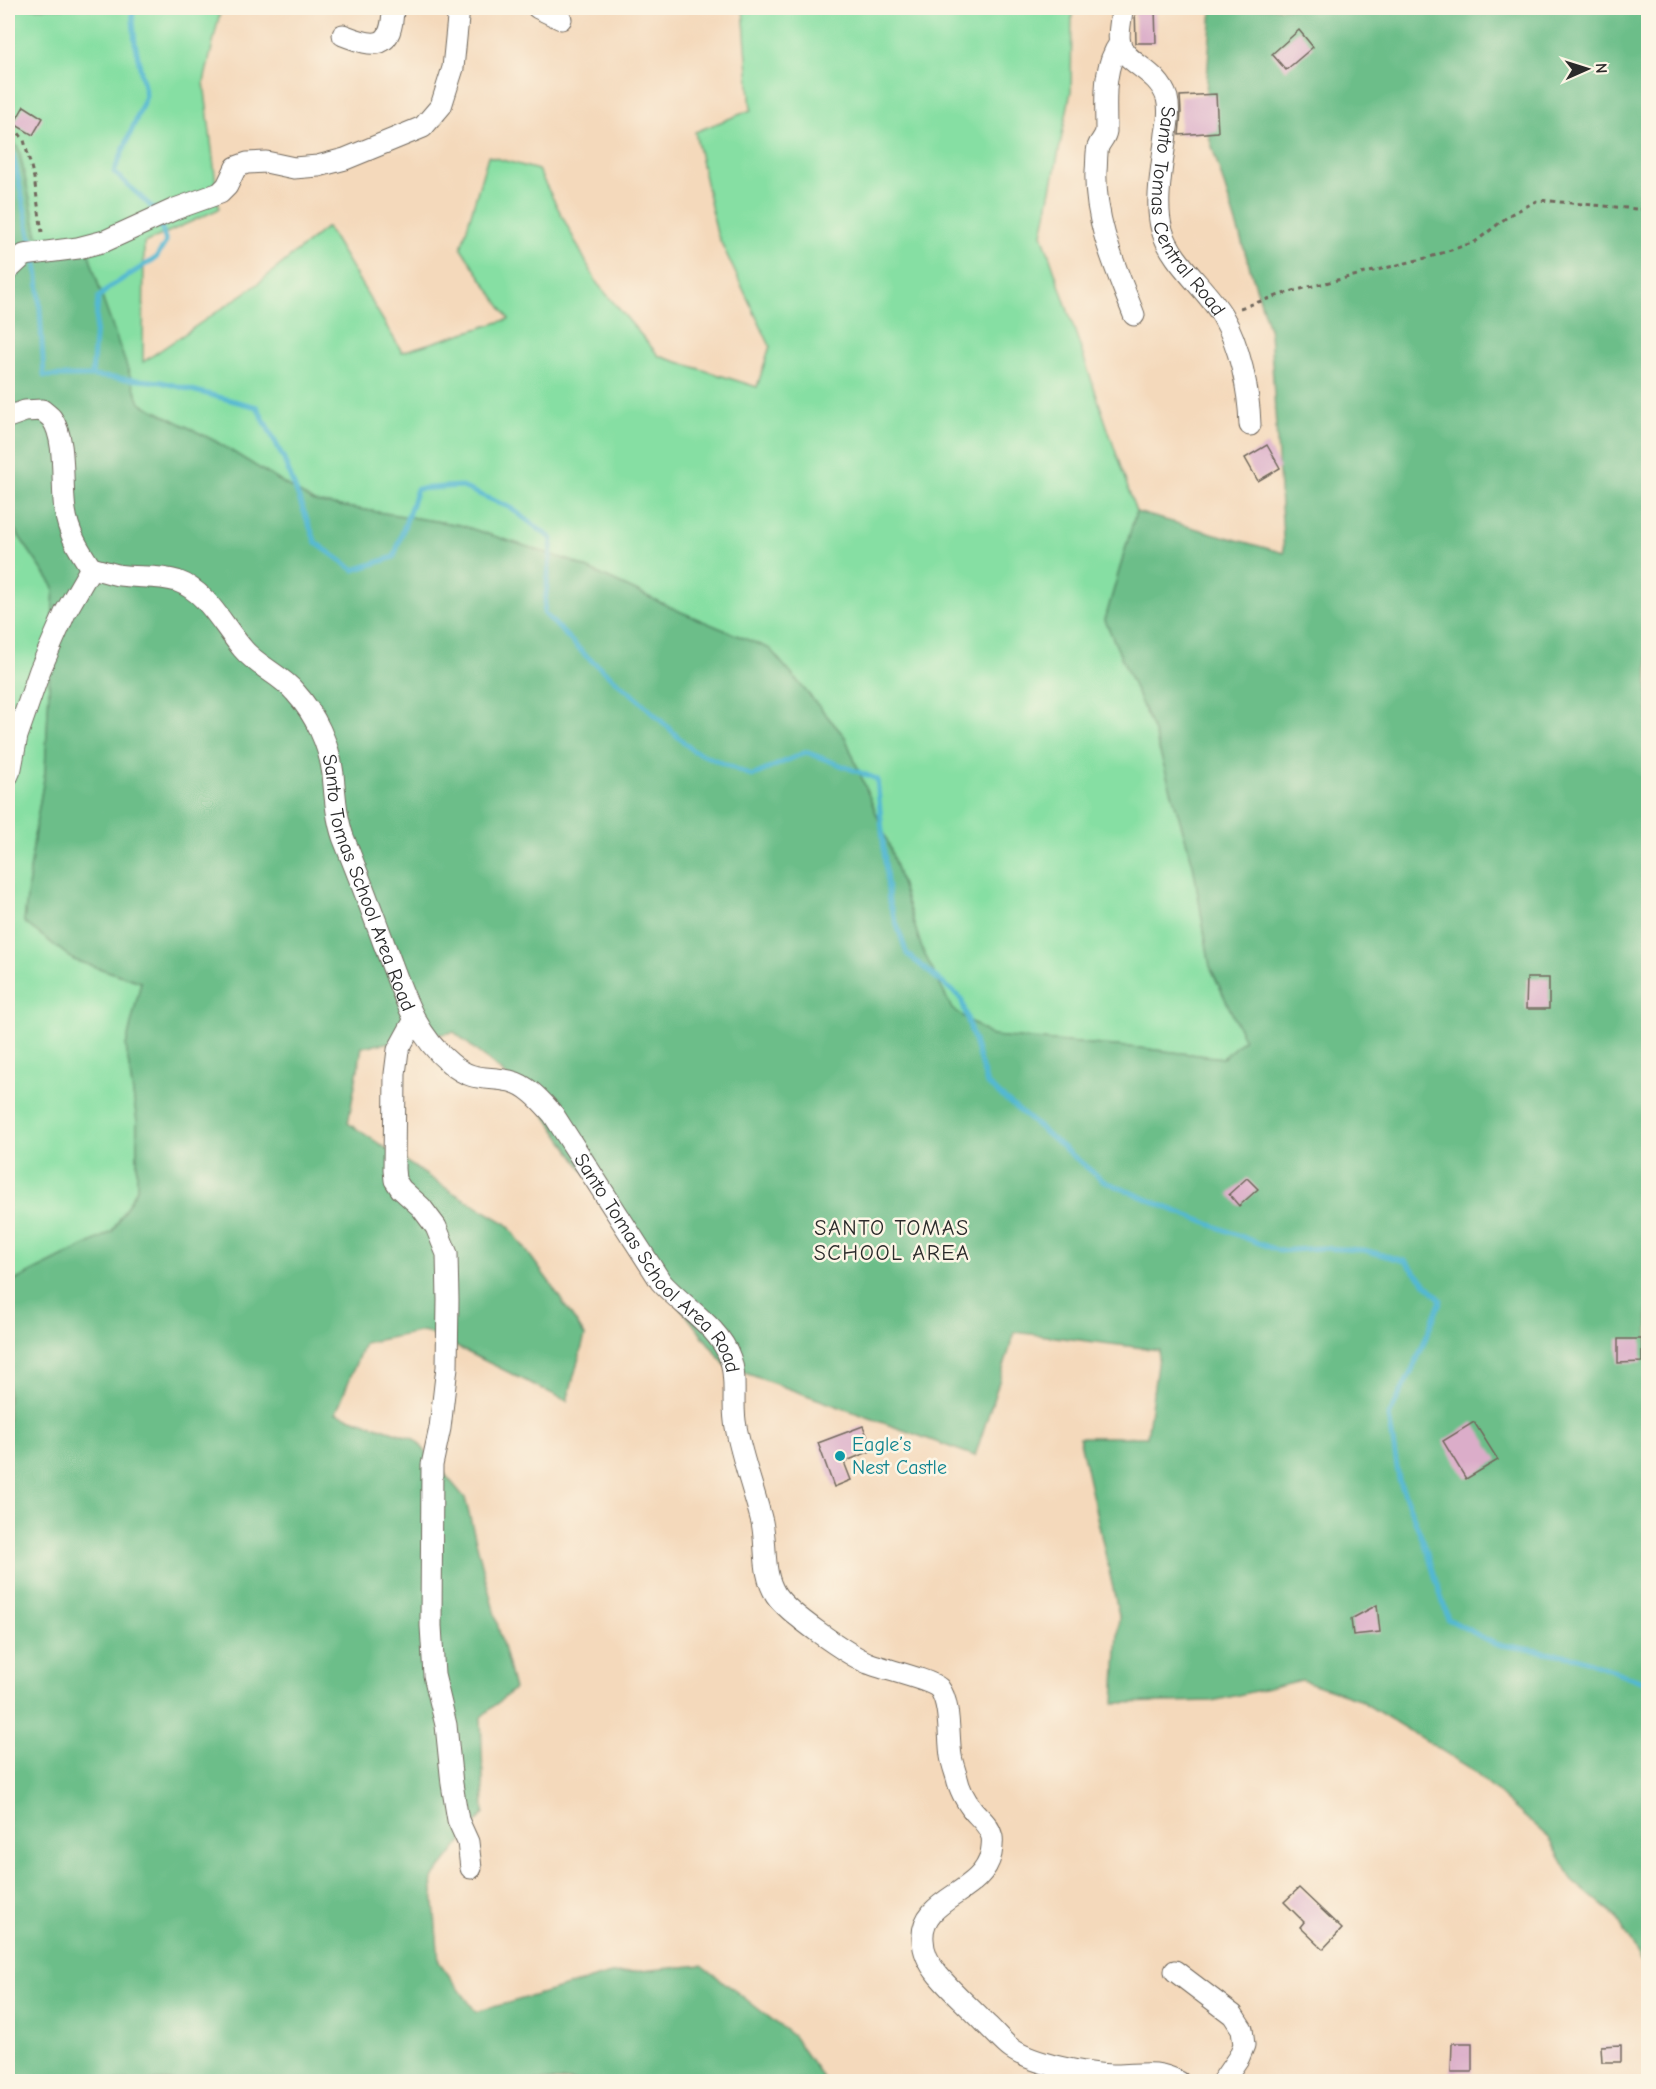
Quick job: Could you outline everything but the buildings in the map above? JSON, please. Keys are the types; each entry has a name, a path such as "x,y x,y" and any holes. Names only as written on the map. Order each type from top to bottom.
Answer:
{"street":[{"path":"343,35 372,45 380,43 391,30 393,8"},
{"path":"8,270 34,254 78,248 105,241 175,209 220,193 236,167 247,163 266,162 294,168 318,166 345,159 423,127 441,106 453,68 459,8"},
{"path":"538,8 561,18"},
{"path":"1122,8 1120,42 1108,66 1106,131 1105,138 1098,148 1096,178 1098,210 1106,240 1134,315"},
{"name":"Santo Tomas Central Road","path":"1120,42 1127,56 1142,66 1159,83 1168,102 1160,201 1162,231 1168,245 1221,315 1233,340 1250,411 1250,425"},
{"path":"8,417 25,411 42,410 52,419 58,434 64,473 65,510 74,543 91,568 65,613 40,670 17,736 8,775"},
{"name":"Santo Tomas School Area Road","path":"91,568 177,582 192,591 211,607 243,649 294,690 313,716 322,736 332,771 337,819 414,1021 434,1049 462,1073 493,1080 512,1081 534,1095 554,1114 661,1282 671,1294 701,1319 718,1338 730,1357 736,1426 763,1526 768,1577 775,1593 798,1617 855,1657 931,1683 939,1689 944,1699 951,1755 958,1783 972,1808 984,1821 993,1840 987,1868 966,1887 933,1910 925,1921 922,1932 926,1957 939,1976 1012,2049 1055,2066 1108,2075 1156,2072 1168,2075 1179,2082"},
{"path":"414,1021 398,1050 395,1074 394,1169 395,1180 401,1189 421,1207 436,1227 447,1254 447,1366 440,1428 432,1465 431,1626 434,1675 446,1725 452,1784 458,1820 468,1842 471,1868"},
{"path":"1174,1971 1233,2015 1242,2029 1244,2037 1241,2051 1222,2082"}],"path":[{"path":"8,105 12,113 8,117 24,140 34,178 34,254"},
{"path":"1221,315 1289,292 1430,257 1475,242 1511,214 1539,200 1648,210"}],"green space":[{"path":"8,8 221,8 204,82 219,209 144,243 143,362 255,286 327,227 402,352 509,319 461,248 488,156 538,170 597,283 659,356 757,387 770,346 717,234 695,132 751,110 743,8 1072,8 1071,91 1042,234 1136,512 1105,620 1154,732 1193,864 1210,966 1244,1039 1223,1058 1139,1048 992,1036 952,1009 922,949 889,845 845,737 770,649 681,612 571,561 460,525 314,502 215,441 139,403 85,241 39,241 19,150 8,132"},
{"path":"1212,8 1648,8 1648,1973 1617,1918 1574,1882 1549,1838 1467,1766 1356,1698 1302,1680 1213,1701 1114,1703 1119,1615 1079,1437 1147,1437 1159,1350 1015,1332 975,1456 726,1366 663,1285 533,1098 454,1032 362,1047 348,1123 452,1192 507,1224 585,1336 567,1401 424,1331 364,1343 336,1413 415,1439 465,1498 514,1689 481,1717 484,1813 432,1879 439,1962 476,2012 611,1974 702,1965 793,2036 825,2081 8,2081 8,1284 112,1232 137,1189 137,1121 126,1046 141,982 74,960 24,922 35,830 45,773 54,587 8,520 8,132 19,150 39,241 85,241 104,303 140,403 215,441 314,502 460,525 571,561 681,612 770,649 845,737 889,845 922,949 952,1009 992,1036 1139,1048 1223,1058 1244,1039 1210,966 1193,864 1154,732 1105,620 1136,512 1284,553 1270,332 1204,121"},
{"path":"8,520 54,587 45,773 35,830 24,922 74,960 141,982 126,1046 137,1121 137,1189 112,1232 8,1284"}],"waterway":[{"path":"132,8 135,43 146,96 114,172 156,211"},
{"path":"8,149 13,154 33,250"},
{"path":"92,376 98,298 110,287 156,258 166,242 160,223"},
{"path":"35,259 44,376 92,376 161,382 257,407 283,457 316,543 354,570 394,557 417,489 460,486 511,508 552,539 544,613 585,655 638,699 692,750 752,776 806,752 877,779 889,902 907,954 961,998 987,1084 1102,1180 1168,1208 1279,1251 1321,1248 1364,1250 1405,1261 1441,1300 1416,1362 1389,1416 1399,1480 1428,1554 1448,1619 1495,1644 1577,1657 1648,1684"}],"place":[{"name":"Eagle’s Nest Castle","path":"840,1456"}],"district":[{"name":"SANTO TOMAS SCHOOL AREA","path":"892,1240"}]}
